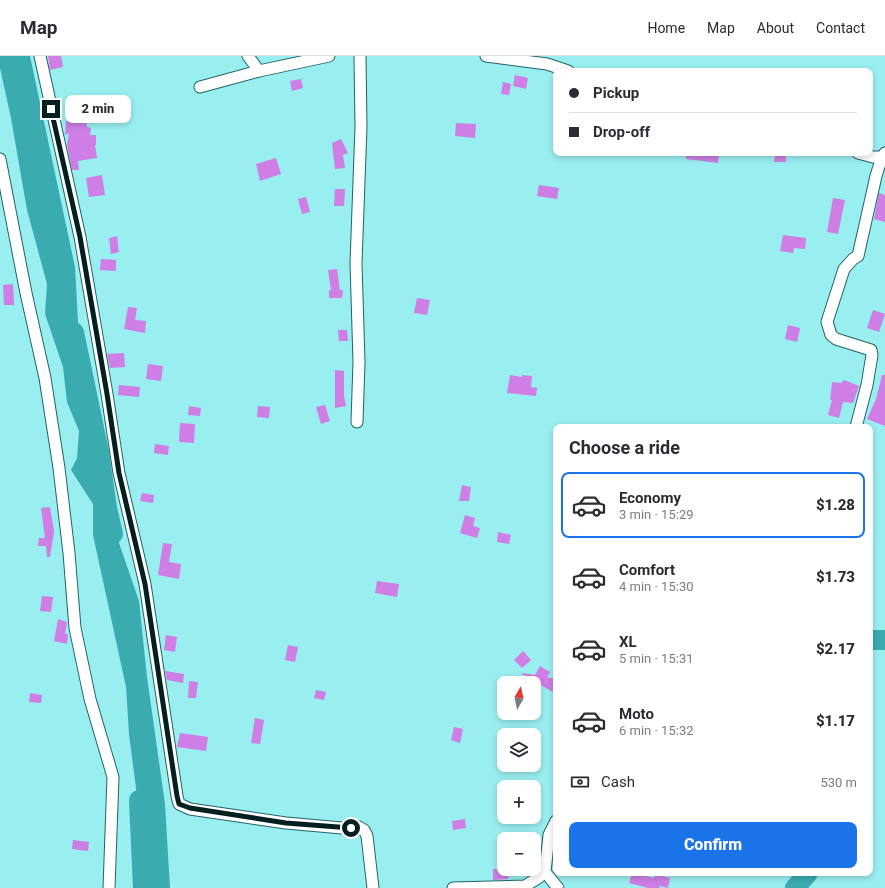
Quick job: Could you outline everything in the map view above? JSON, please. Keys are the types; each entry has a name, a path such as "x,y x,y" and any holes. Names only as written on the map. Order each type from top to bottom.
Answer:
{"street":[{"path":"40,56 80,237 119,473 145,584 179,804 190,808 286,823 342,828 359,827 364,830 367,836 373,888"},
{"path":"248,56 259,72"},
{"path":"200,87 329,56"},
{"path":"357,422 358,362 356,263 361,135 360,56"},
{"path":"486,56 547,64 559,68"},
{"path":"857,424 867,385 872,355 871,350 836,339 831,335 827,322 844,269 853,259 858,256 876,176 883,155 873,156"},
{"path":"0,159 10,218 46,386 59,468 69,553 75,628 90,699 113,777 109,888"},
{"path":"453,888 525,886 545,872 549,835 553,827"},
{"path":"545,872 558,887"}],"water":[{"path":"0,56 30,56 75,267 80,359 99,452 107,508 139,601 147,677 165,804 170,888 144,888 141,827 129,734 126,687 93,535 93,504 71,470 77,458 79,431 67,402 63,367 45,314 47,284 27,210 11,118 0,68"}],"building":[{"path":"48,56 61,56 63,67 50,70"},
{"path":"515,75 528,78 526,89 513,86"},
{"path":"301,79 303,88 292,91 290,81"},
{"path":"503,82 511,84 509,95 501,94"},
{"path":"69,118 86,119 87,127 91,128 90,135 96,135 95,145 97,158 78,161 79,170 72,170 67,145 69,133 65,135 66,121 69,121"},
{"path":"456,123 476,124 475,138 455,136"},
{"path":"341,139 348,153 343,155 345,168 335,169 332,143"},
{"path":"686,156 719,156 718,163 686,159"},
{"path":"775,156 786,156 786,162 774,162"},
{"path":"276,158 281,174 260,181 256,164"},
{"path":"102,175 105,195 89,197 86,178"},
{"path":"539,185 559,188 557,199 537,196"},
{"path":"335,189 345,189 344,206 334,206"},
{"path":"879,193 885,195 885,222 874,219"},
{"path":"306,197 310,212 302,214 298,199"},
{"path":"833,198 845,200 838,234 827,232"},
{"path":"783,235 806,238 805,249 794,248 793,253 780,251"},
{"path":"117,236 119,252 111,254 109,238"},
{"path":"101,259 116,260 116,271 100,270"},
{"path":"337,269 340,290 343,290 342,298 329,298 329,290 331,290 328,270"},
{"path":"13,284 14,305 4,305 3,285"},
{"path":"417,298 430,300 427,315 414,313"},
{"path":"128,307 137,308 135,320 146,321 145,333 124,329"},
{"path":"873,310 885,314 879,332 867,328"},
{"path":"788,325 800,328 797,342 785,339"},
{"path":"338,330 347,330 348,341 339,341"},
{"path":"124,353 125,367 110,368 107,354"},
{"path":"148,364 163,366 161,381 146,379"},
{"path":"335,370 344,371 344,396 346,406 335,408"},
{"path":"510,375 522,377 522,375 532,376 531,387 537,388 536,396 507,393"},
{"path":"882,375 885,375 885,426 867,419 876,399"},
{"path":"844,380 859,386 853,403 843,402 839,418 828,415 832,400 830,400 832,382 841,383"},
{"path":"119,385 140,387 139,397 118,395"},
{"path":"325,405 330,421 321,424 316,407"},
{"path":"189,406 201,408 200,416 188,415"},
{"path":"258,406 270,407 269,418 257,417"},
{"path":"180,423 195,424 194,443 179,442"},
{"path":"155,444 169,446 168,455 154,453"},
{"path":"462,485 471,487 469,501 459,501"},
{"path":"142,493 154,495 153,503 140,501"},
{"path":"50,507 54,531 50,557 47,557 46,546 38,546 39,538 45,538 41,508"},
{"path":"465,515 475,518 473,526 480,528 477,538 460,533"},
{"path":"498,532 511,535 509,544 497,542"},
{"path":"163,543 172,544 169,562 181,564 179,579 158,575"},
{"path":"377,581 399,584 397,597 375,593"},
{"path":"42,596 53,597 51,612 40,611"},
{"path":"58,619 67,622 65,634 68,634 67,644 54,641"},
{"path":"166,635 177,637 175,652 164,650"},
{"path":"288,645 298,647 295,662 285,660"},
{"path":"523,651 531,660 522,668 514,660"},
{"path":"540,666 550,672 547,677 553,678 553,692 541,685 541,676 525,676 522,673 535,675"},
{"path":"165,671 184,674 183,683 167,680"},
{"path":"189,681 198,682 196,698 188,698"},
{"path":"316,690 326,692 324,700 314,698"},
{"path":"30,693 42,695 41,703 29,702"},
{"path":"255,718 264,720 260,744 251,743"},
{"path":"454,727 463,729 460,743 451,740"},
{"path":"180,733 208,737 206,751 177,747"},
{"path":"465,819 466,828 453,830 452,821"},
{"path":"73,840 89,842 88,851 72,849"},
{"path":"493,869 497,869 497,876 508,876 508,879 493,880"},
{"path":"631,876 645,876 654,878 654,876 662,876 670,878 668,888 660,886 659,888 648,888 629,883"}],"waterway":[{"path":"74,332 99,452 107,508 113,534"},
{"path":"873,640 885,640"},
{"path":"139,800 143,888"},
{"path":"795,888 805,876"}],"route":[{"path":"51,109 80,237 119,473 145,584 179,804 190,808 286,823 351,828"}]}
